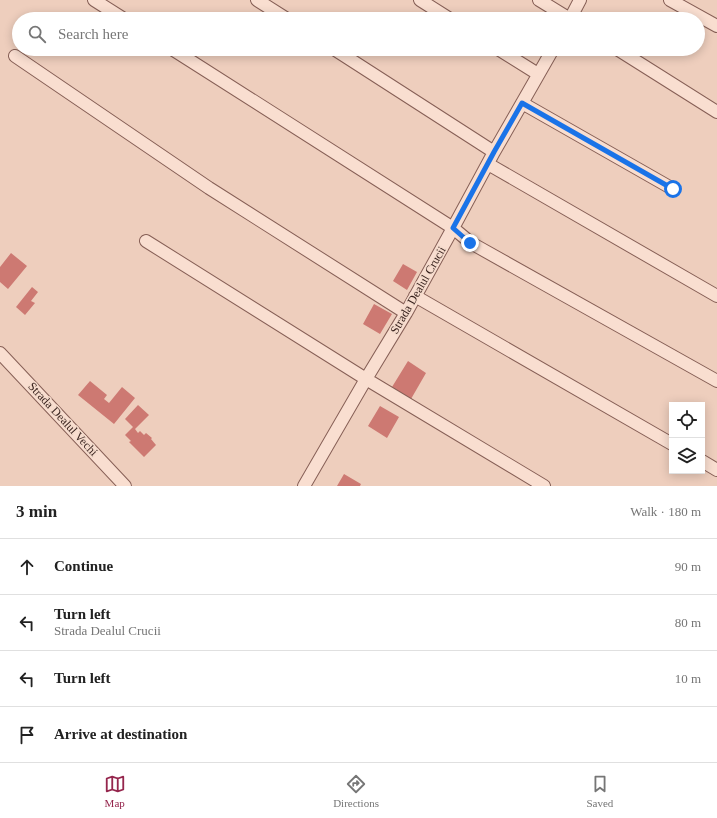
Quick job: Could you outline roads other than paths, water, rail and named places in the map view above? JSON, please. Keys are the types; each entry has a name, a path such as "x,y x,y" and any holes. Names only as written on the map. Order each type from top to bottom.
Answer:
{"street":[{"path":"94,0 113,12"},
{"path":"257,0 276,12"},
{"path":"420,0 439,12"},
{"path":"540,0 559,12"},
{"path":"574,12 580,0"},
{"path":"670,0 692,12"},
{"path":"705,19 717,26"},
{"path":"15,56 209,188 406,312"},
{"path":"183,56 453,228 470,243 717,381"},
{"path":"345,56 494,152"},
{"path":"509,56 538,74"},
{"name":"Strada Dealul Crucii","path":"304,486 406,312 549,56"},
{"path":"628,56 717,112"},
{"path":"522,103 673,189"},
{"path":"488,164 717,296"},
{"path":"146,241 366,379 544,486"},
{"path":"415,296 669,442"},
{"name":"Strada Dealul Vechi","path":"0,353 125,486"},
{"path":"705,463 717,470"}]}
